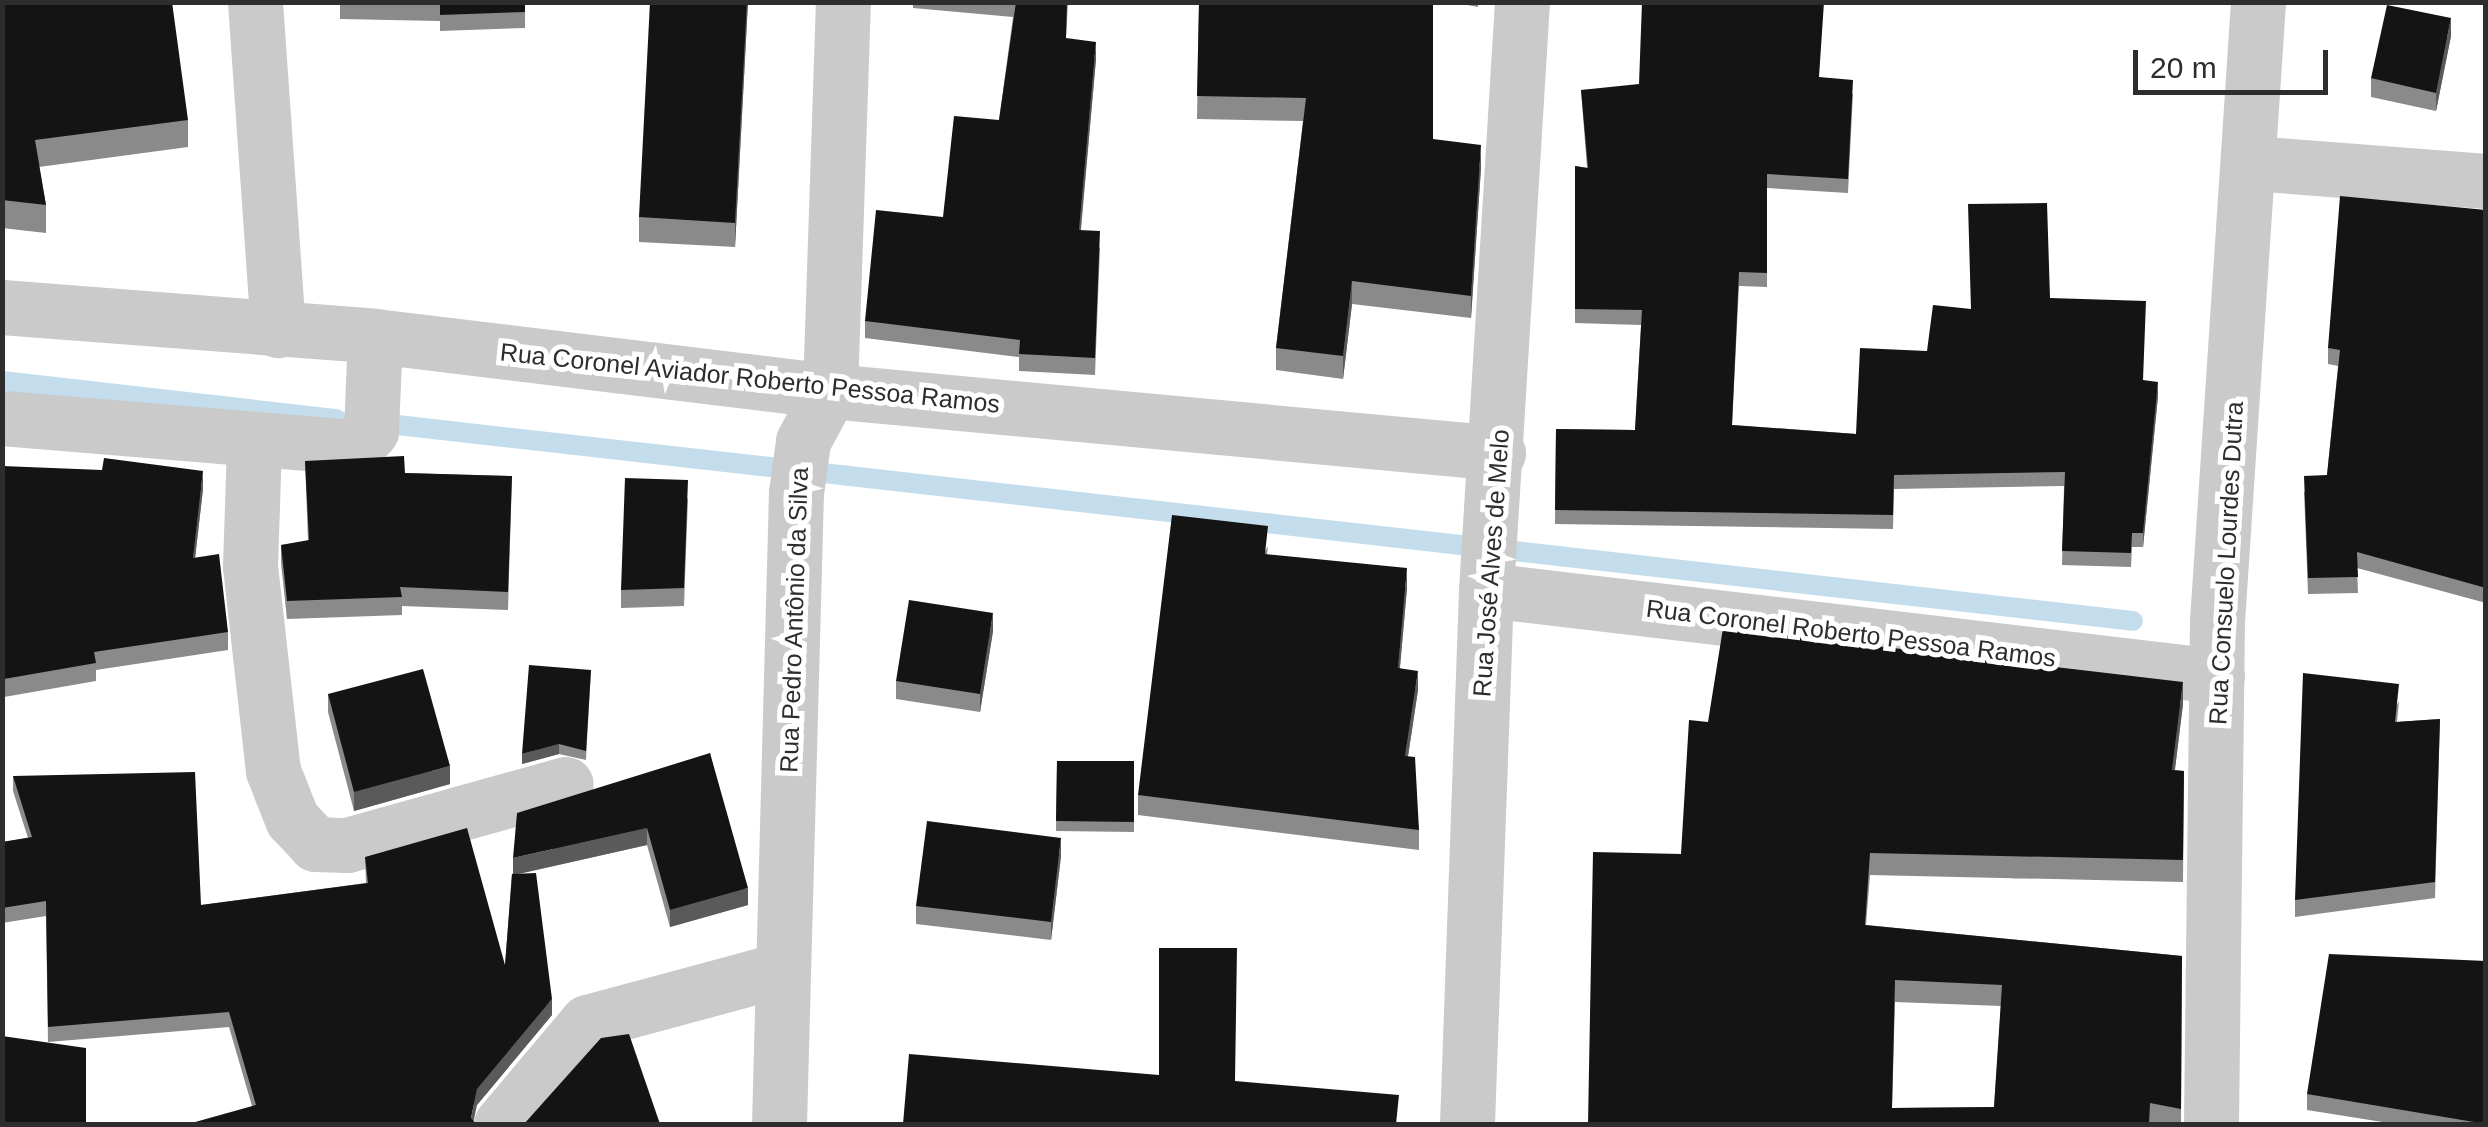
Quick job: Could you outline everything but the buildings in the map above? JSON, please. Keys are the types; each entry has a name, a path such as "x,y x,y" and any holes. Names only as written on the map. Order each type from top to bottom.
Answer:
{"street":[{"path":"255,2 278,330"},
{"name":"Rua Pedro Antônio da Silva","path":"779,1124 780,970 799,467 830,390 843,2"},
{"name":"Rua José Alves de Melo","path":"1468,1124 1487,579 1498,453 1522,2"},
{"name":"Rua Consuelo Lourdes Dutra","path":"2210,1124 2218,676 2252,163 2258,2"},
{"path":"2252,163 2486,180"},
{"name":"Rua Coronel Aviador Roberto Pessoa Ramos","path":"2,307 278,330 374,384 830,390 1498,453"},
{"path":"2,418 339,451 374,384"},
{"path":"254,445 250,566 273,771 292,819 315,844 348,845 566,784"},
{"name":"Rua Coronel Roberto Pessoa Ramos","path":"1487,579 2218,676"},
{"path":"501,1124 587,1022 780,970"}],"waterway":[{"path":"2,381 337,419"},
{"path":"371,422 2133,621"}]}
